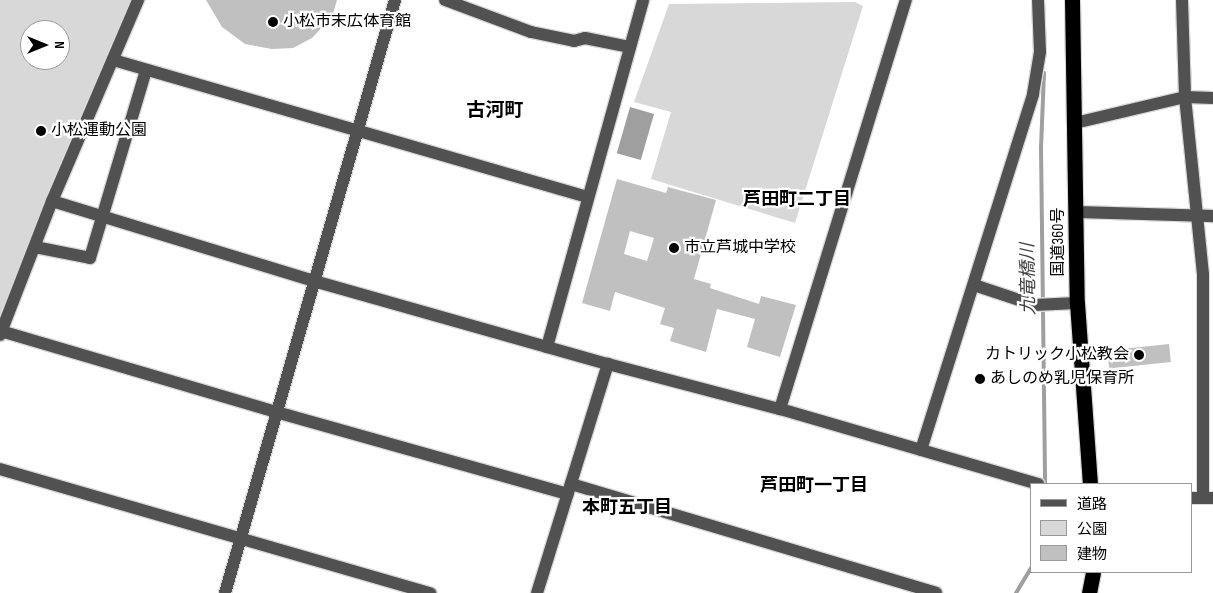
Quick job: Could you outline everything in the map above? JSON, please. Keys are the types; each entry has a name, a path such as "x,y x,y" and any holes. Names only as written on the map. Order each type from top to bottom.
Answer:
{"highway":[{"name":"国道360号","path":"1072,0 1077,303 1090,483"},
{"path":"1089,593 1093,573"}],"street":[{"path":"138,0 52,201 1,333 276,412 570,489 936,593"},
{"path":"225,593 395,0"},
{"path":"445,0 531,32 574,41 586,38 630,47"},
{"path":"547,347 643,0"},
{"path":"780,409 906,0"},
{"path":"921,450 1033,94 1040,52 1038,0"},
{"path":"1182,0 1185,97 1205,315 1202,498"},
{"path":"113,60 588,197"},
{"path":"34,247 90,258 146,70"},
{"path":"1075,123 1185,97 1213,98"},
{"path":"52,201 314,281 608,364 780,409 1034,483"},
{"path":"1076,212 1197,214 1213,216"},
{"path":"974,285 1034,305 1077,303"},
{"path":"537,593 608,364"},
{"path":"0,469 240,540 430,593"}],"green space":[{"name":"小松運動公園","path":"0,0 137,0 0,335"},
{"path":"855,2 863,6 795,223 651,179 671,112 634,102 669,4"}],"shaded area":[{"path":"630,107 654,114 641,160 617,153"}],"building":[{"name":"小松市末広体育館","path":"206,0 337,0 332,17 312,38 293,48 272,49 245,44 222,27"},
{"path":"617,179 666,193 668,187 716,200 694,279 711,284 710,288 759,304 761,296 796,305 780,357 747,347 755,319 717,309 706,352 670,341 674,328 660,324 665,308 615,292 610,311 582,303","holes":["630,231 654,238 647,261 624,254"]},
{"path":"1169,344 1171,362 1109,368 1107,350"}],"waterway":[{"name":"九竜橋川","path":"1044,73 1041,147 1045,483"},
{"name":"九竜橋川","path":"1016,593 1030,569"}],"place":[{"name":"小松市末広体育館","path":"273,22"},
{"name":"小松運動公園","path":"41,131"},
{"name":"市立芦城中学校","path":"674,248"},
{"name":"カトリック小松教会","path":"1139,355"},
{"name":"あしのめ乳児保育所","path":"980,379"}],"district":[{"name":"古河町","path":"495,111"},
{"name":"芦田町二丁目","path":"797,200"},
{"name":"芦田町一丁目","path":"814,486"},
{"name":"本町五丁目","path":"627,508"}]}
